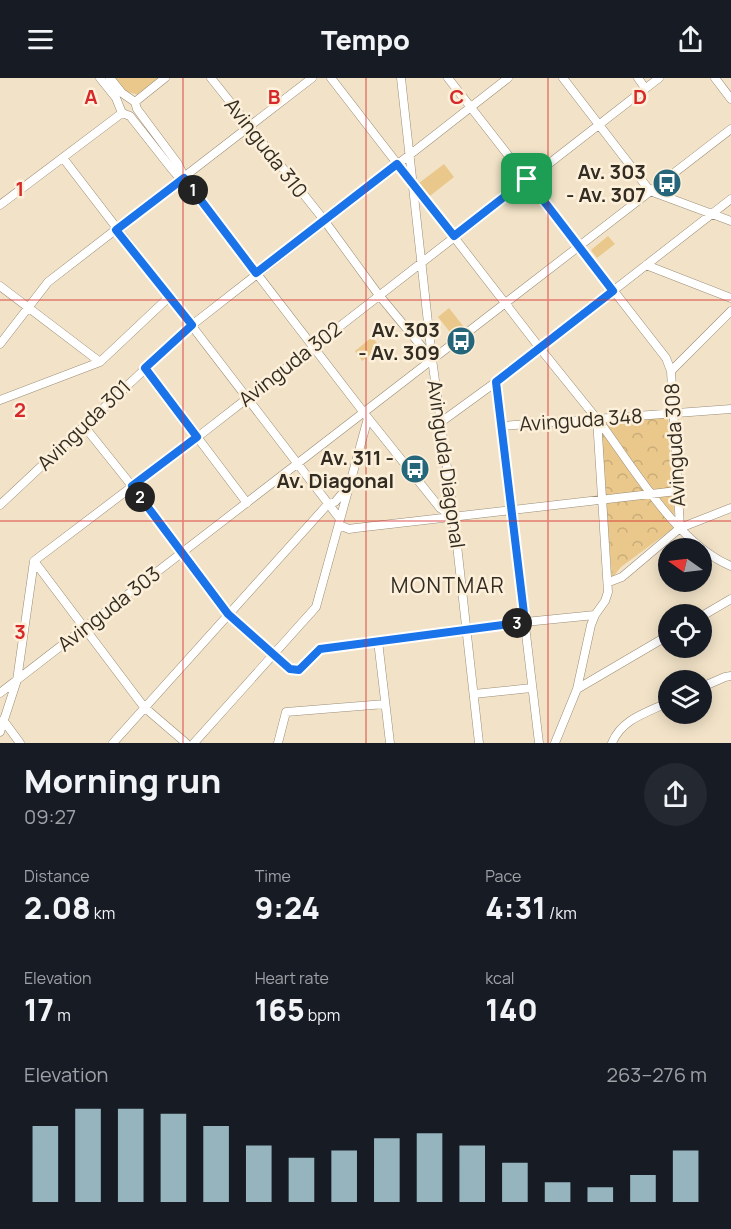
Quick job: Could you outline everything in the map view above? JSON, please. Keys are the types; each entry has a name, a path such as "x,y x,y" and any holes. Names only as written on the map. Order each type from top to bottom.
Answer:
{"street":[{"path":"100,78 124,112 171,168 178,176 184,178"},
{"path":"110,78 134,103 178,164 184,178 366,415 440,508 454,518"},
{"path":"0,205 124,112 165,78"},
{"name":"Avinguda 310","path":"211,78 324,220 378,294 432,359"},
{"path":"0,344 48,282 312,78"},
{"path":"331,78 539,347 597,418 680,528 704,550 731,566"},
{"name":"Avinguda Diagonal","path":"401,78 432,359 454,518 479,743"},
{"name":"Avinguda 308","path":"448,78 666,358 671,371 680,528"},
{"name":"Avinguda 301","path":"0,505 192,325 508,78"},
{"path":"563,78 650,191 731,221"},
{"path":"638,78 645,88"},
{"name":"Avinguda 302","path":"34,561 659,78"},
{"path":"715,78 731,99"},
{"path":"124,112 123,100 134,103"},
{"name":"Avinguda 303","path":"0,693 181,552 366,415 432,359 731,129"},
{"path":"63,158 116,230 299,464 340,522 349,529 677,490"},
{"path":"441,422 496,382 731,199"},
{"path":"646,265 731,298"},
{"path":"0,286 100,362"},
{"path":"0,400 100,362 169,297"},
{"path":"671,371 731,311"},
{"path":"145,368 247,503"},
{"path":"496,382 539,743"},
{"name":"Avinguda 348","path":"502,426 731,410"},
{"path":"194,743 316,607 340,522 366,415"},
{"path":"555,743 577,689 591,626 595,615 605,601 609,582 597,418"},
{"path":"84,426 228,614 290,669 299,670 320,649 595,615"},
{"path":"113,743 328,504 335,502 349,486"},
{"path":"609,582 622,577 680,528 731,508"},
{"path":"34,561 144,707 186,743"},
{"path":"0,732 2,719 17,680 34,561"},
{"path":"712,610 731,599"},
{"path":"378,641 390,743"},
{"path":"577,689 658,641"},
{"path":"712,683 731,676"},
{"path":"474,694 531,687"},
{"path":"278,743 286,712 385,704"},
{"path":"612,743 617,732 628,721 658,707"},
{"path":"2,719 20,743"}],"green space":[{"path":"115,78 160,78 139,95 124,91"},
{"path":"444,164 454,177 430,196 419,183"},
{"path":"608,236 615,244 597,258 591,250"},
{"path":"449,308 464,327 453,336 438,317"},
{"path":"372,337 380,347 362,361 355,351"},
{"path":"668,417 675,527 621,567 612,578 600,423"}],"place":[{"name":"Av. 303 - Av. 307","path":"667,183"},
{"name":"Av. 303 - Av. 309","path":"461,341"},
{"name":"Av. 311 - Av. Diagonal","path":"415,469"}],"district":[{"name":"MONTMAR","path":"448,586"}],"route":[{"path":"397,164 454,236 527,179 613,291 496,382 525,622 320,649 299,670 290,669 228,614 132,486 197,437 145,368 192,325 116,230 184,178 256,273 397,164"}]}
